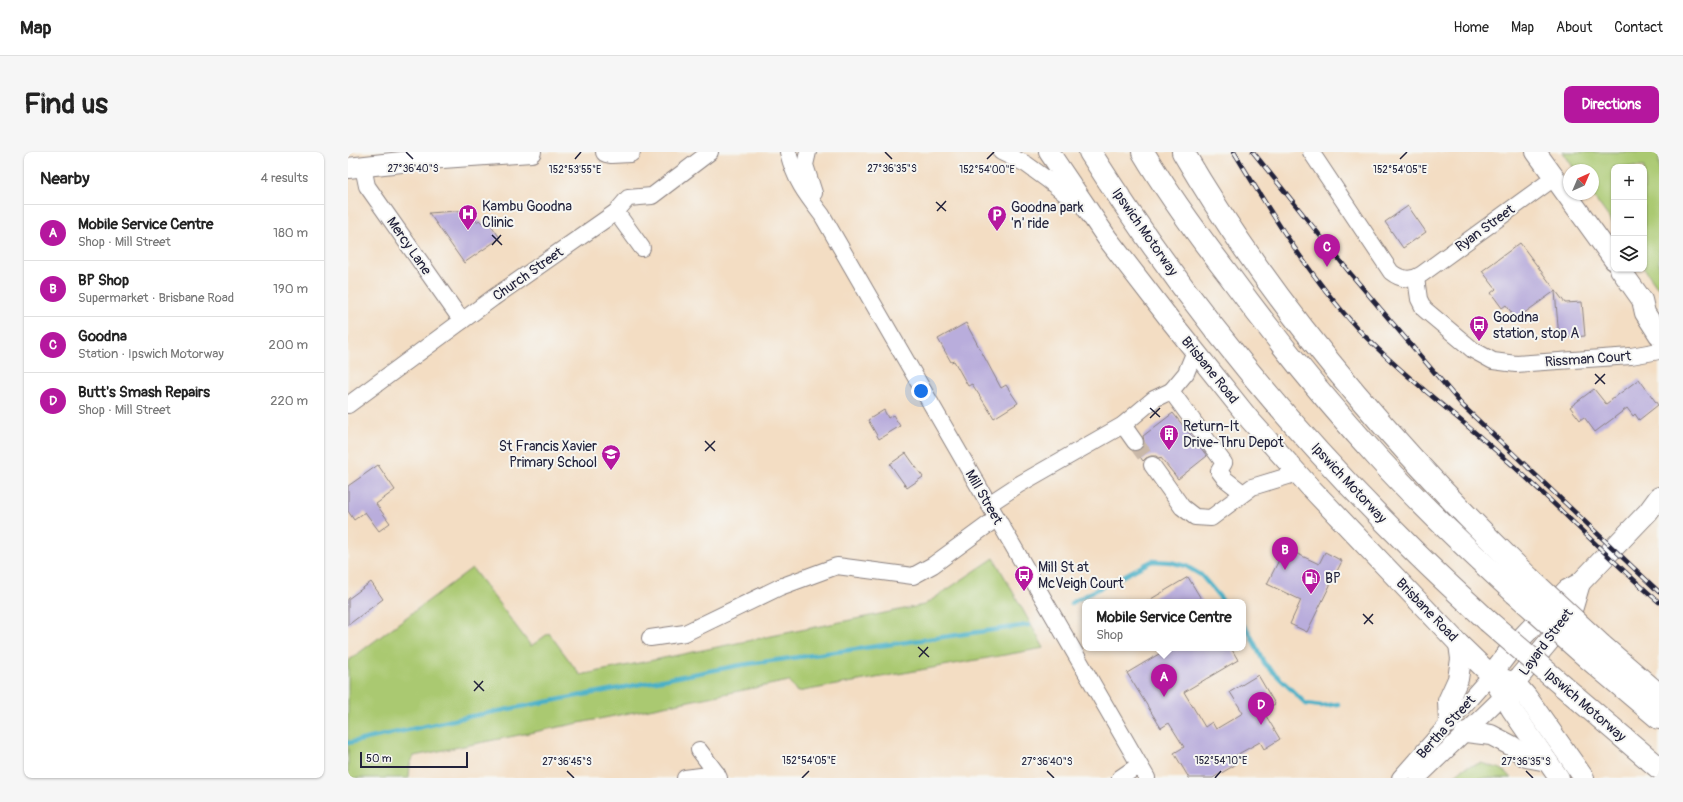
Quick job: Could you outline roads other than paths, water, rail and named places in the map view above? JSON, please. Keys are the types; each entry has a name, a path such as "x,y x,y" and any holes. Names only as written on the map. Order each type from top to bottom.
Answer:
{"highway":[{"name":"Ipswich Motorway","path":"1090,152 1162,259 1252,374 1313,444 1401,538 1488,621 1659,768"},
{"path":"1143,152 1218,262 1287,352 1380,460 1432,514 1522,586 1595,652 1659,718"},
{"path":"1183,152 1245,249 1304,329 1346,382 1522,586"},
{"path":"1595,652 1659,694"}],"main road":[{"path":"356,168 428,159 531,152"},
{"path":"606,152 630,152"},
{"name":"Brisbane Road","path":"1049,152 1107,238 1250,420 1459,644 1491,675 1509,689 1527,697 1584,778"},
{"path":"1536,152 1611,256"},
{"path":"1623,272 1651,304 1646,313 1659,335"},
{"name":"Layard Street","path":"1491,675 1510,650 1567,590 1580,583 1648,512 1659,497"},
{"name":"Layard Street","path":"1509,689 1550,640 1573,607 1580,583"},
{"path":"1449,723 1448,701 1458,678 1461,659 1459,644"},
{"name":"Brisbane Road","path":"1509,689 1547,761 1559,778"},
{"path":"1466,732 1491,735 1512,746 1526,757 1547,761"}],"street":[{"name":"Church Street","path":"348,405 462,321 616,212 628,198 652,196 710,152"},
{"name":"Mill Street","path":"788,152 793,170 802,190 822,215 1143,772"},
{"name":"Mill Street","path":"808,152 805,165 806,171 822,215"},
{"path":"1001,152 1026,164 1064,193 1079,197"},
{"path":"1311,152 1391,272 1403,278 1416,278"},
{"name":"Mercy Lane","path":"356,168 367,186 462,321"},
{"name":"Ryan Street","path":"1416,278 1554,178"},
{"path":"616,212 642,248"},
{"name":"Rissman Court","path":"1416,278 1419,299 1424,309 1476,353 1493,361 1516,364 1631,356 1659,351"},
{"path":"989,504 1018,485 1123,425 1154,399 1172,391 1186,373 1195,351"},
{"path":"1172,391 1224,463 1219,471 1225,479 1243,493"},
{"path":"1123,425 1135,442"},
{"path":"1152,465 1182,507 1195,517 1211,518 1252,487 1298,473"},
{"path":"650,638 685,633 780,587 837,566 913,576 933,565 997,518"},
{"name":"Bertha Street","path":"1400,778 1491,675"},
{"name":"Bertha Street","path":"1418,778 1509,689"},
{"path":"699,750 718,776"},
{"path":"1120,778 1143,772"},
{"path":"685,778 718,776"}],"waterway":[{"path":"1071,603 1152,561 1170,562 1186,566 1201,575 1221,599"},
{"path":"348,743 467,717 741,665 1029,625"},
{"path":"1246,628 1264,663 1306,704 1321,706 1338,704"}],"tunnel":[{"path":"1135,442 1152,465"}],"railway":[{"path":"1234,152 1307,266 1323,288 1358,329 1410,378 1483,439 1541,491 1659,602"},
{"path":"1253,152 1350,273 1462,405 1659,592"}],"place":[{"name":"Kambu Goodna Clinic","path":"468,231"},
{"name":"Goodna park 'n' ride","path":"997,232"},
{"name":"Goodna","path":"1327,267"},
{"name":"Goodna station, stop A","path":"1479,342"},
{"name":"Return-It Drive-Thru Depot","path":"1169,451"},
{"name":"St Francis Xavier Primary School","path":"611,471"},
{"name":"BP Shop","path":"1285,570"},
{"name":"Mill St at McVeigh Court","path":"1024,592"},
{"name":"BP","path":"1311,595"},
{"name":"Mobile Service Centre","path":"1164,697"},
{"name":"Butt's Smash Repairs","path":"1261,725"}]}
